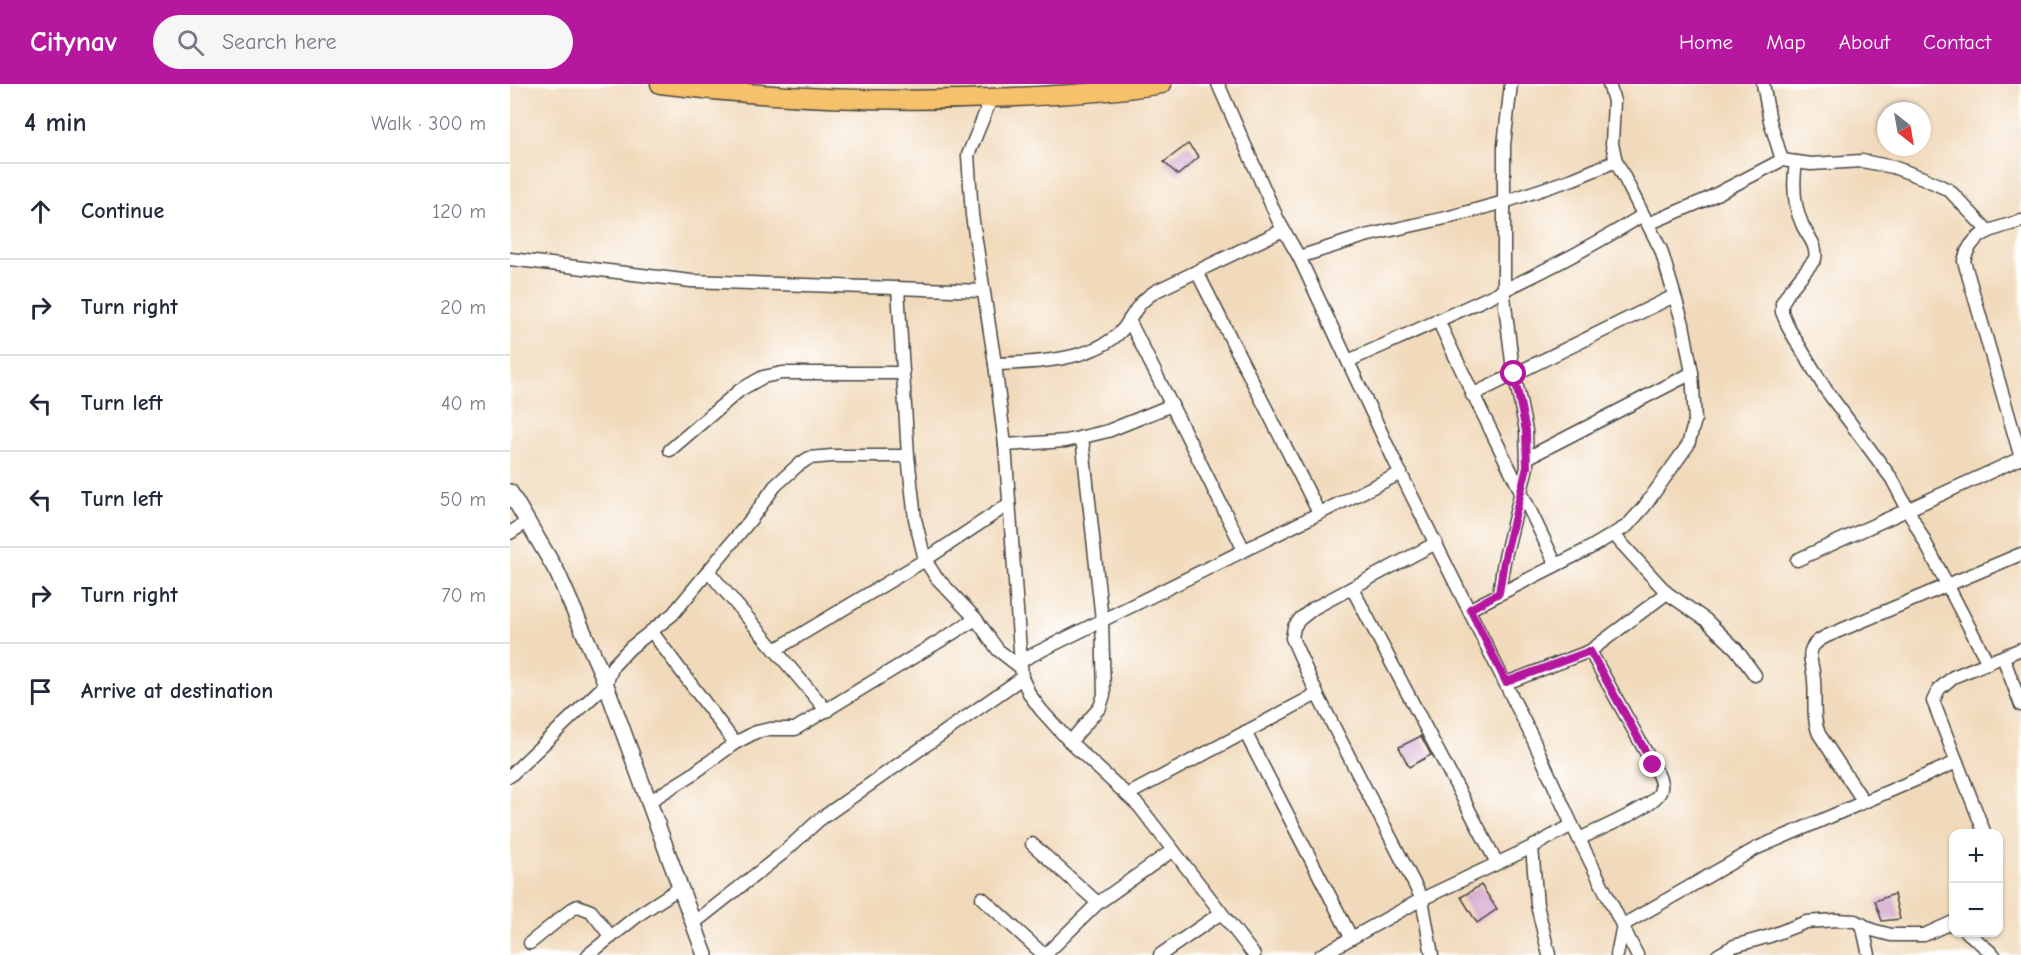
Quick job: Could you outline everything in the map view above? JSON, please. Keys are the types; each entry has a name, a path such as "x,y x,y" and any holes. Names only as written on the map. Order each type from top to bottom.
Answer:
{"main road":[{"path":"660,84 729,93 848,100 991,99 1046,96 1161,84"}],"street":[{"path":"1218,84 1283,230 1299,257 1401,473 1506,682 1572,825 1637,955"},
{"path":"1499,593 1527,458 1526,431 1514,374 1504,290 1504,146 1511,84"},
{"path":"1762,84 1782,160"},
{"path":"1470,609 1614,535 1627,526 1644,507 1688,445 1695,420 1692,373 1683,324 1661,250 1616,161 1612,144 1614,101 1611,85"},
{"path":"991,99 968,155 972,214 1005,445 1021,669 1030,696 1070,742 1138,806 1254,955"},
{"path":"1348,361 1504,290 1606,238 1646,220 1705,200 1782,160 1811,164 1862,161 1903,170 1949,190 1988,231"},
{"path":"1299,257 1365,236 1504,202 1573,179 1616,161"},
{"path":"1796,162 1793,178 1795,202 1801,223 1816,248 1816,254 1815,259 1782,303 1782,312 1789,329 1826,390 1893,479 1988,663"},
{"path":"1797,560 2021,458 1964,261 1969,245 1988,231 2021,221"},
{"path":"995,364 1059,360 1085,352 1122,330 1142,302 1156,291 1283,230"},
{"path":"510,259 691,281 983,291"},
{"path":"1197,272 1319,513"},
{"path":"898,288 908,456 915,519 925,560 936,577 976,619 998,650 1021,669"},
{"path":"1472,395 1674,296"},
{"path":"1129,320 1244,550"},
{"path":"1438,320 1472,395 1521,490 1556,565"},
{"path":"670,450 740,390 763,377 782,373 903,373"},
{"path":"1527,458 1692,373"},
{"path":"1005,445 1066,441 1108,431 1172,405"},
{"path":"1070,742 1100,707 1104,695 1102,620 1082,437"},
{"path":"510,776 606,684 613,666 630,648 673,614 752,518 775,486 792,470 809,458 908,456"},
{"path":"694,923 783,853 819,820 1021,669 1102,620 1401,473"},
{"path":"510,492 558,572 606,684 705,955"},
{"path":"775,650 925,560 1009,504"},
{"path":"510,533 528,520"},
{"path":"1614,535 1667,593 1706,620 1736,649 1755,675"},
{"path":"1432,955 1422,899 1317,694 1292,638 1294,627 1314,608 1436,543"},
{"path":"1864,802 1815,725 1816,688 1810,657 1811,649 1827,636 2021,554"},
{"path":"708,571 827,711"},
{"path":"1352,588 1497,863"},
{"path":"1506,682 1590,651 1667,593"},
{"path":"650,801 690,776 735,743 756,732 770,729 795,729 976,619"},
{"path":"652,632 735,743"},
{"path":"1983,829 1933,701 1939,689 1953,677 2021,649"},
{"path":"1579,838 1649,803 1657,797 1661,789 1661,783 1653,765 1590,651"},
{"path":"2003,657 2021,705"},
{"path":"1127,795 1317,694"},
{"path":"1245,732 1352,937"},
{"path":"1617,955 1623,925 1757,848 1957,762"},
{"path":"1321,955 1422,899 1532,847 1572,825"},
{"path":"1032,844 1098,903"},
{"path":"1532,847 1537,905 1549,955"},
{"path":"982,898 1045,955 1098,903 1173,850"},
{"path":"588,955 640,913 681,887"},
{"path":"530,943 572,909 579,906 591,911 611,937"},
{"path":"1160,955 1221,913"},
{"path":"1719,955 1734,946 1770,936 1806,922 1855,921 1872,930 1891,935 1924,935 1949,923"},
{"path":"1862,924 1869,955"},
{"path":"1971,937 1994,955"}],"building":[{"path":"1188,144 1199,157 1178,175 1164,162"},
{"path":"1421,736 1431,755 1409,767 1399,747"},
{"path":"1481,885 1497,909 1477,923 1461,897"},
{"path":"1894,894 1900,919 1882,921 1875,901"}],"route":[{"path":"1514,374 1526,431 1527,467 1504,561 1499,593 1470,609 1506,682 1590,651 1653,765"}]}
